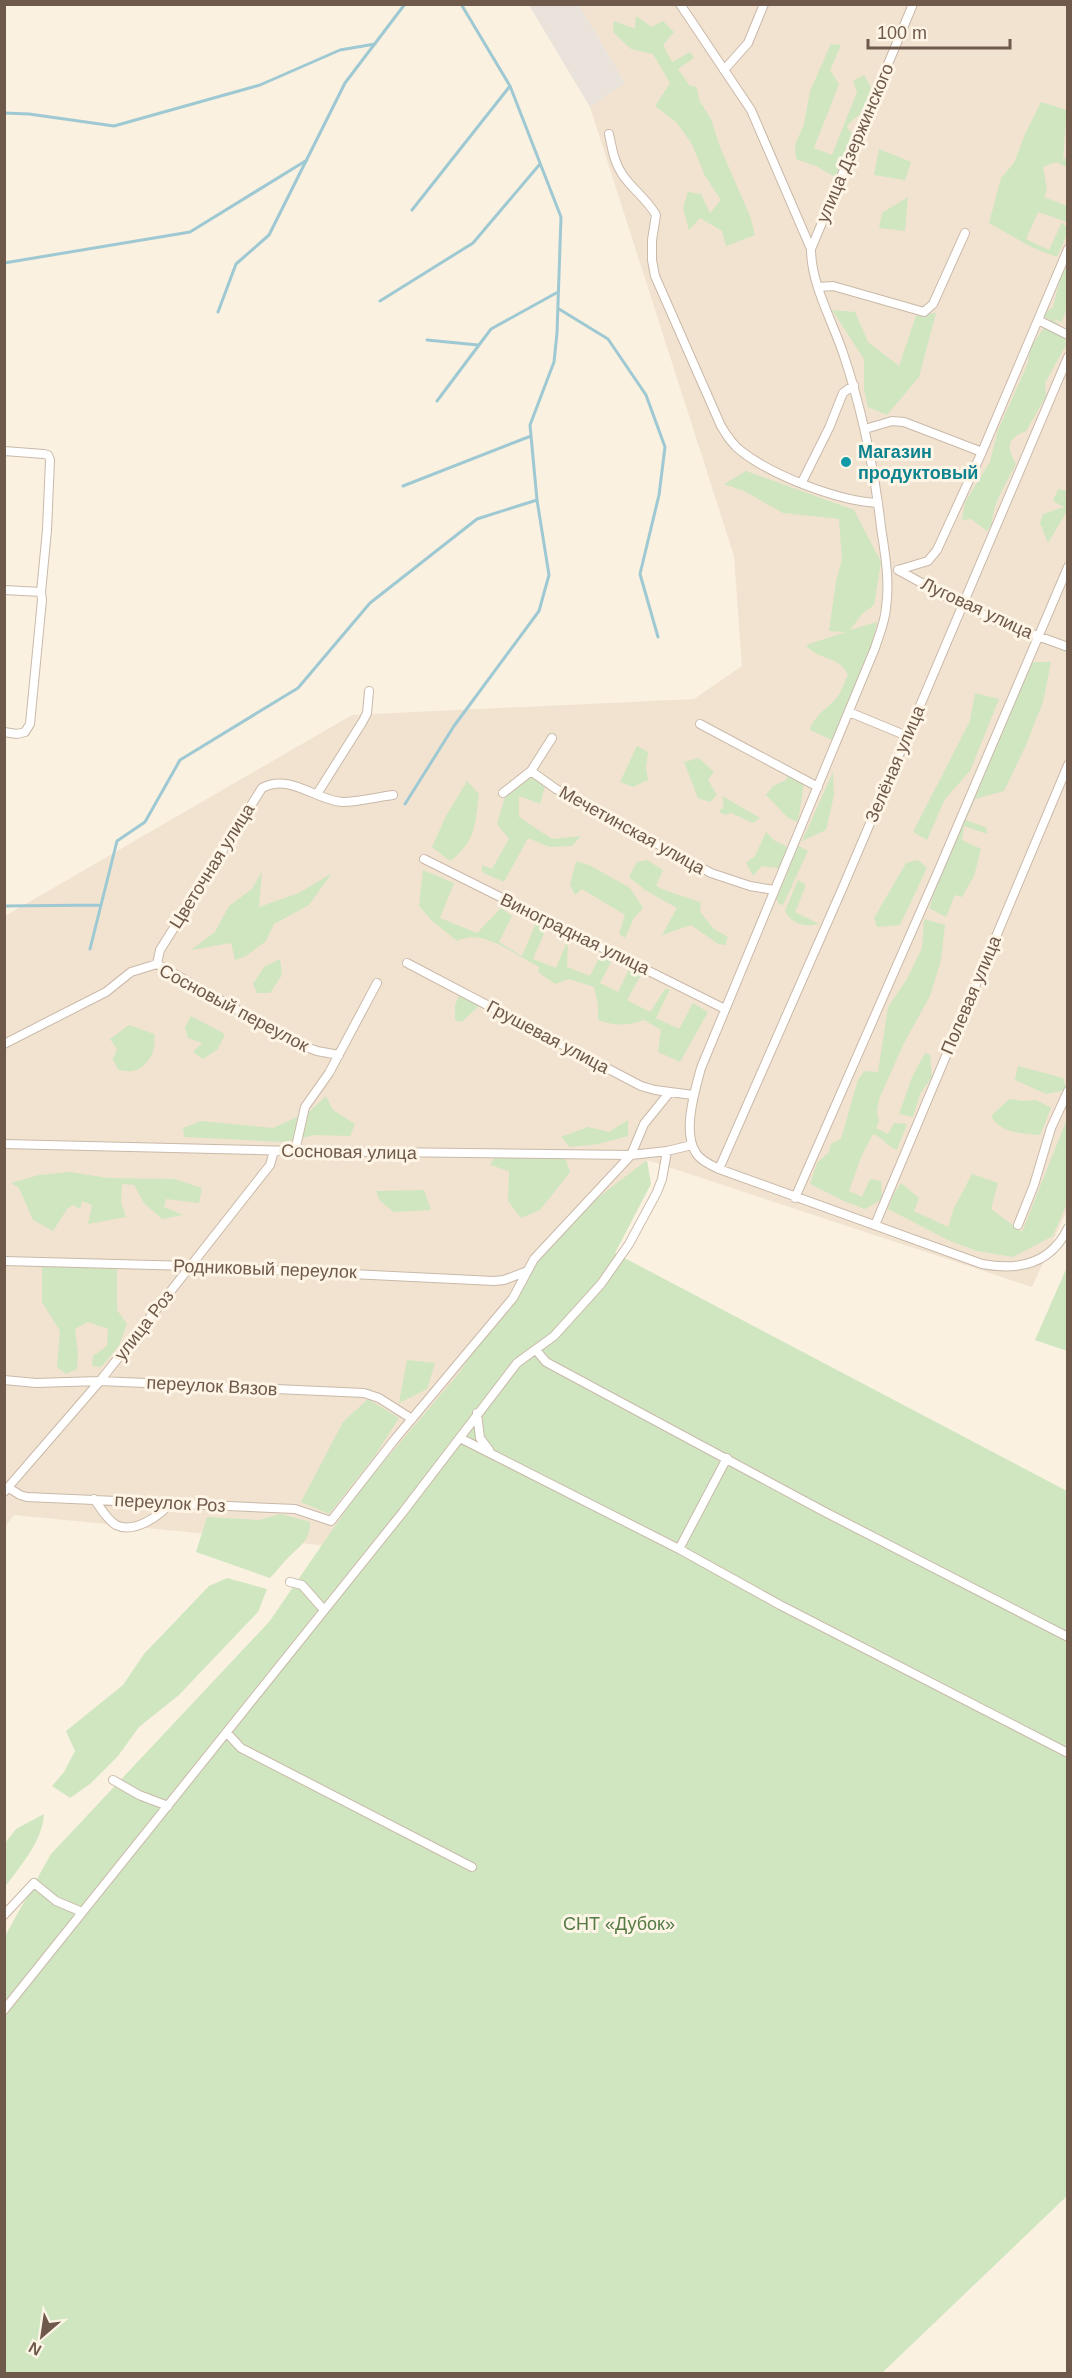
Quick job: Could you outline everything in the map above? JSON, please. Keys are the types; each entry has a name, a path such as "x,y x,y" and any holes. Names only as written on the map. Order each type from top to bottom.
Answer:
{"street":[{"path":"680,4 758,124 811,249 813,267 854,385 865,429 887,569 886,609 882,628 701,1068 693,1095 690,1135 692,1145 700,1158 719,1169 982,1264 1008,1267 1050,1254 1060,1243 1068,1228"},
{"path":"724,70 748,43 764,4"},
{"name":"улица Дзержинского","path":"811,249 913,4"},
{"path":"609,134 616,163 623,176 647,201 656,215 652,240 655,276 729,440 740,451 763,465 802,482 849,500 878,503"},
{"path":"819,287 833,286 924,312 933,304 965,233"},
{"path":"898,570 932,557 982,452 1068,249"},
{"path":"1038,320 1068,335"},
{"name":"Зелёная улица","path":"719,1169 843,887 1068,357"},
{"path":"802,482 829,429 843,393 854,385"},
{"path":"865,429 892,422 904,422 982,452"},
{"path":"4,451 44,454 48,455 50,460 47,530 40,592 42,600 30,724 25,732 17,734 4,732"},
{"path":"795,1198 1068,567"},
{"name":"Луговая улица","path":"887,569 898,570 962,605 1009,627 1068,647"},
{"path":"4,590 40,592"},
{"path":"317,794 363,721 367,713 369,692"},
{"path":"849,712 907,736"},
{"path":"700,724 818,787"},
{"path":"503,793 531,771 552,738"},
{"name":"Полевая улица","path":"875,1225 1068,765"},
{"name":"Мечетинская улица","path":"531,771 556,789 711,873 739,883 774,890"},
{"path":"1062,779 1068,787"},
{"name":"Цветочная улица","path":"157,964 160,950 262,788 269,784 287,784 340,802 393,795"},
{"name":"Виноградная улица","path":"424,859 726,1009"},
{"name":"Грушевая улица","path":"407,963 641,1086 693,1095"},
{"name":"Сосновый переулок","path":"4,1044 106,992 131,972 157,964 305,1048 339,1055"},
{"path":"295,1151 305,1107 323,1083 377,983"},
{"path":"1018,1225 1034,1185 1051,1128 1068,1091"},
{"path":"412,1419 513,1298 534,1259 631,1155 644,1124 669,1092"},
{"name":"Сосновая улица","path":"4,1144 274,1151 631,1155 667,1151 692,1145"},
{"name":"улица Роз","path":"7,1490 100,1381 270,1165 274,1151"},
{"path":"4,2010 227,1733 517,1363 554,1336 573,1317 621,1257 657,1192 667,1151"},
{"name":"Родниковый переулок","path":"4,1261 190,1266 494,1281 504,1280 525,1272"},
{"path":"536,1350 546,1362 843,1522 1068,1637"},
{"name":"переулок Вязов","path":"4,1380 36,1383 100,1381 364,1393 379,1398 412,1419"},
{"path":"477,1413 480,1438 491,1454"},
{"name":"переулок Роз","path":"7,1490 27,1497 295,1509 331,1521 412,1419"},
{"path":"460,1438 1068,1753"},
{"path":"679,1550 727,1458"},
{"path":"94,1499 114,1524 131,1528 158,1514 171,1503"},
{"path":"290,1582 302,1584 324,1610"},
{"path":"227,1733 242,1748 472,1867"},
{"path":"113,1780 139,1795 168,1806"},
{"path":"4,1915 34,1883 56,1901 82,1912"}],"shaded area":[{"path":"529,5 579,5 625,83 590,107"},
{"path":"579,5 1067,5 1068,1208 1032,1287 647,1160 330,1546 14,1515 5,1527 5,916 352,715 694,699 742,666 734,556 590,107 625,83"}],"green space":[{"path":"636,16 652,27 663,21 674,32 663,45 672,62 690,52 694,58 678,69 690,86 697,87 699,100 711,119 720,147 750,216 755,235 726,246 722,231 700,218 689,230 683,208 688,192 701,194 710,213 721,200 705,176 692,144 677,123 655,106 670,83 653,54 631,49 613,32 614,21 635,29"},
{"path":"831,44 841,45 830,70 839,84 814,148 832,155 857,92 853,81 864,75 871,87 863,110 847,127 853,135 835,177 816,166 796,159 795,145 804,124 810,91"},
{"path":"1041,102 1067,110 1063,158 1067,160 1067,167 1056,162 1043,167 1047,190 1044,197 1067,206 1067,222 1038,212 1026,239 1049,250 1062,222 1067,228 1067,234 1057,257 1031,247 989,223 1001,178 1014,163"},
{"path":"879,149 911,162 905,180 874,175"},
{"path":"908,197 905,231 879,228 882,213"},
{"path":"1067,266 1067,306 1062,322 1053,319 1063,328 1066,345 1045,383 1046,396 1026,431 1015,437 1010,444 1016,464 997,501 992,524 987,531 971,519 962,520 965,502 990,462 998,430 1028,363 1030,348 1050,319 1045,318 1045,313 1053,307 1060,279"},
{"path":"832,310 855,312 868,342 899,366 916,316 936,313 919,377 887,415 868,407 864,389 864,359"},
{"path":"746,471 854,510 881,562 874,605 862,614 850,630 877,622 870,653 855,699 832,740 810,730 815,719 840,693 848,675 840,664 816,654 806,645 846,632 829,631 836,582 842,559 839,519 783,513 744,491 724,484"},
{"path":"1058,489 1067,491 1067,511 1048,543 1040,523 1043,514 1064,507 1053,501"},
{"path":"1027,662 1051,662 1043,702 1004,791 975,799 966,820 987,828 987,834 964,826 962,840 981,849 974,876 962,897 955,895 946,917 929,908"},
{"path":"975,693 999,699 970,771 945,799 927,840 913,832 970,721"},
{"path":"637,746 648,752 646,768 648,780 633,787 620,782"},
{"path":"699,758 714,772 708,780 717,795 710,802 698,798 684,762"},
{"path":"833,772 834,795 826,830 802,841"},
{"path":"525,776 546,783 540,804 519,796 519,817 552,839 581,836 572,846 550,847 528,838 504,882 482,872 482,865 492,869 509,839 497,824 507,790"},
{"path":"788,776 804,783 798,822 788,818 766,795 773,786 786,780"},
{"path":"467,781 479,794 475,823 465,847 450,861 432,847 446,816"},
{"path":"722,796 760,818 753,823 731,813 726,815 719,812 724,806"},
{"path":"766,832 775,841 786,846 786,854 779,868 762,866 753,876 746,863 755,856"},
{"path":"797,845 808,851 783,905 779,904 776,898"},
{"path":"647,860 663,870 656,886 701,903 700,912 714,929 728,937 725,945 718,944 691,925 662,935 677,908 645,890 629,877 637,862"},
{"path":"918,860 927,868 900,925 877,927 874,918 906,863"},
{"path":"576,861 591,866 630,888 643,908 634,918 625,938 619,934 625,915 582,889 575,895 570,885"},
{"path":"423,870 454,883 440,918 477,933 501,908 512,916 499,942 522,956 536,923 546,929 533,959 556,968 568,940 567,967 590,976 602,952 611,962 600,983 618,992 629,969 641,975 627,1000 650,1012 665,989 670,989 656,1018 679,1029 693,1003 708,1012 680,1062 658,1052 661,1030 644,1020 621,1024 598,1020 598,1004 594,987 569,979 555,984 538,972 539,967 488,940 467,938 457,941 432,921 419,906"},
{"path":"262,871 259,907 299,893 332,873 309,905 274,924 266,941 246,956 235,960 231,943 191,950 215,932 229,906 252,889"},
{"path":"798,880 805,884 805,888 795,912 819,924 799,924 785,911"},
{"path":"924,919 945,925 941,960 930,996 904,1043 879,1099 877,1112 879,1122 876,1128 888,1134 894,1123 907,1124 897,1150 873,1134 861,1157 849,1191 862,1197 870,1179 881,1181 882,1199 865,1209 810,1184 817,1163 829,1152 831,1144 841,1139 858,1080 864,1071 878,1072 888,1007 907,979 922,948"},
{"path":"280,959 282,975 270,993 257,993 253,984 264,967"},
{"path":"461,991 482,1003 462,1022 455,1020 455,1005"},
{"path":"191,1016 225,1034 218,1049 203,1059 193,1052 202,1043 188,1038 185,1027"},
{"path":"129,1025 154,1034 153,1051 151,1057 139,1069 118,1070 113,1059 117,1049 110,1039"},
{"path":"925,1053 930,1055 932,1077 920,1094 913,1117 899,1114 912,1077"},
{"path":"1018,1066 1063,1078 1067,1090 1046,1094 1015,1080"},
{"path":"326,1096 333,1110 355,1124 350,1136 315,1135 284,1142 184,1137 183,1128 201,1121 273,1128 310,1111"},
{"path":"1009,1099 1036,1100 1051,1108 1040,1135 1013,1132 995,1122 991,1116"},
{"path":"1067,1119 1067,1203 1053,1236 1013,1257 977,1251 950,1241 888,1209 901,1183 919,1198 914,1211 948,1227 954,1208 972,1174 998,1183 991,1209 1022,1232"},
{"path":"628,1120 628,1136 598,1144 570,1147 561,1137 588,1127 609,1132"},
{"path":"497,1153 564,1154 570,1172 540,1210 521,1218 508,1201 509,1171 490,1165"},
{"name":"СНТ «Дубок»","path":"647,1160 651,1184 615,1253 1067,1491 1067,2196 882,2373 5,2374 5,1936 51,1854 269,1622 359,1491 459,1373 552,1233"},
{"path":"70,1172 108,1178 175,1179 202,1188 199,1203 166,1199 164,1207 183,1215 162,1219 144,1203 134,1185 122,1184 121,1202 126,1217 88,1224 92,1205 82,1201 80,1209 73,1205 67,1209 53,1231 33,1220 19,1188 11,1183 39,1175"},
{"path":"424,1190 431,1210 394,1212 380,1201 376,1191"},
{"path":"42,1266 117,1269 117,1310 127,1324 119,1346 101,1367 92,1366 93,1356 107,1346 108,1329 88,1322 75,1329 78,1352 77,1369 66,1374 57,1367 60,1331 42,1302"},
{"path":"1067,1267 1068,1351 1035,1340"},
{"path":"407,1360 435,1363 427,1389 399,1403"},
{"path":"368,1399 399,1418 374,1457 329,1514 301,1502 343,1422"},
{"path":"281,1514 310,1522 310,1528 305,1541 270,1578 196,1552 207,1517 259,1520"},
{"path":"227,1578 267,1589 258,1612 179,1695 139,1727 118,1756 90,1784 70,1798 52,1786 64,1772 75,1751 66,1731 123,1685 144,1654 209,1586"},
{"path":"44,1814 35,1844 5,1887 5,1843 16,1829"}],"waterway":[{"path":"218,312 236,264 269,235 345,83 405,4"},
{"path":"405,804 454,726 539,611 549,575 537,500 530,425 554,362 561,217 510,86 461,4"},
{"path":"4,113 29,114 114,126 260,85 340,50 375,44"},
{"path":"412,210 510,86"},
{"path":"4,263 190,232 307,160"},
{"path":"380,301 473,243 540,164"},
{"path":"437,401 491,329 558,292"},
{"path":"559,309 608,339 646,395 665,447 659,495 640,574 658,637"},
{"path":"427,340 478,345"},
{"path":"403,486 531,436"},
{"path":"90,949 117,841 145,822 180,760 298,688 370,603 477,519 537,500"},
{"path":"4,906 101,905"}],"place":[{"name":"Магазин продуктовый","path":"846,462"}]}
